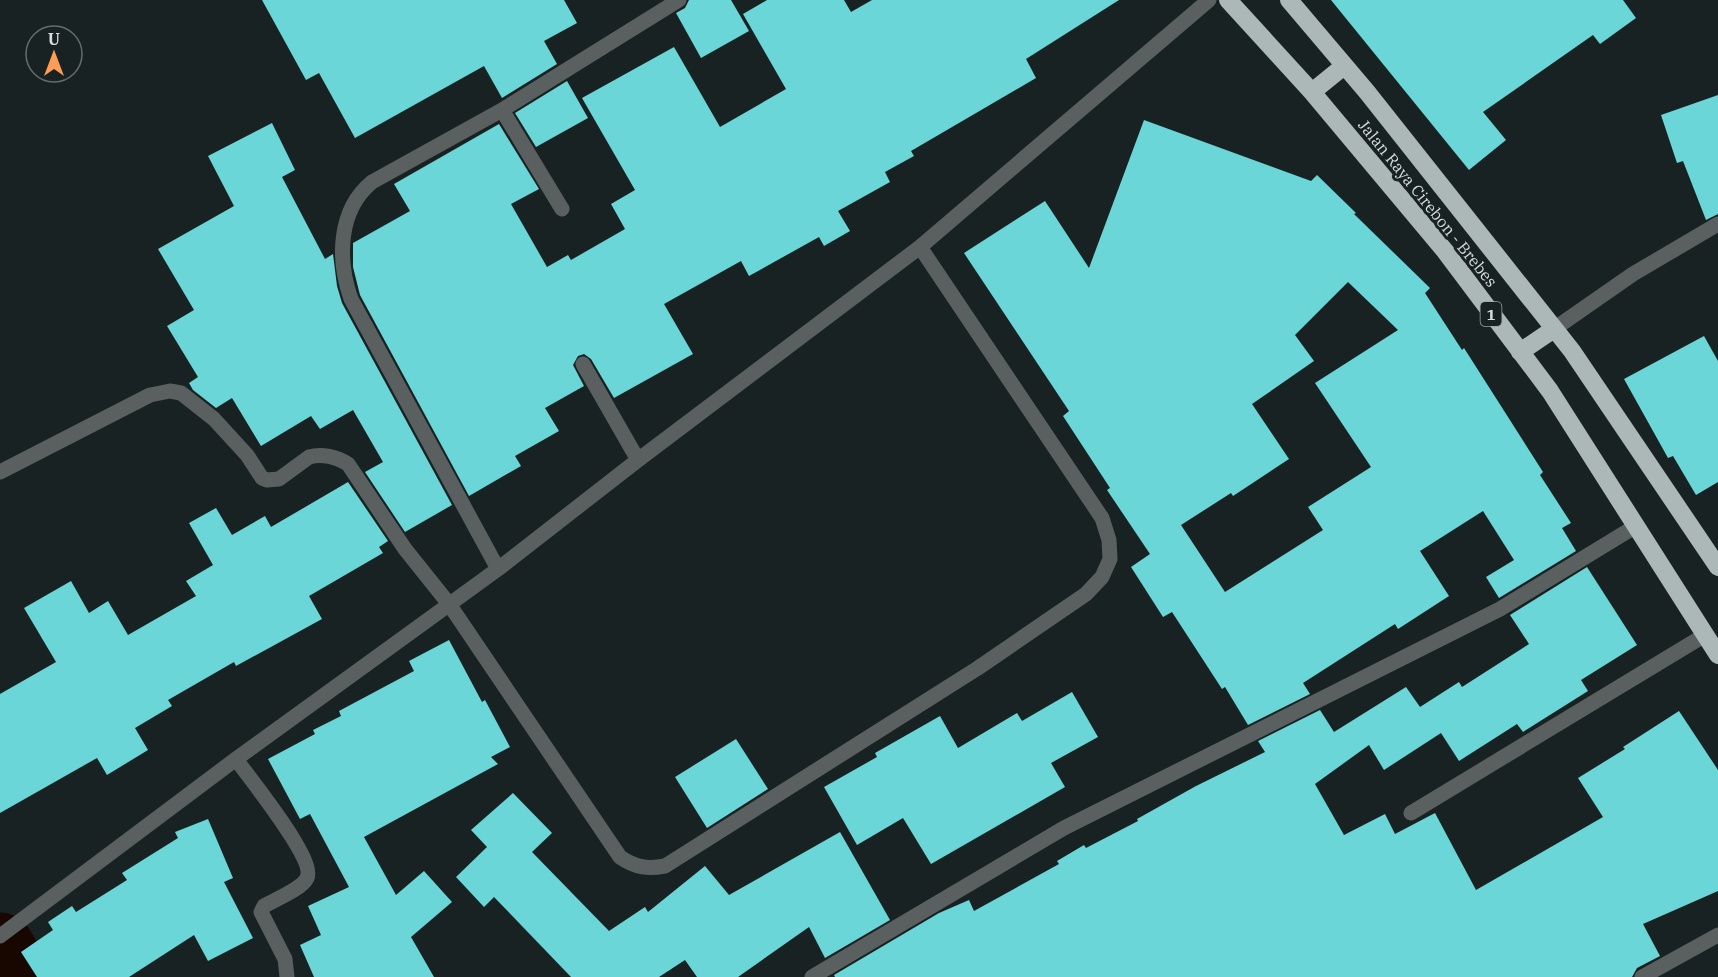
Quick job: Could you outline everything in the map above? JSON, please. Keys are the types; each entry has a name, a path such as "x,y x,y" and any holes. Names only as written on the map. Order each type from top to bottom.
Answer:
{"highway":[{"name":"Jalan Raya Cirebon - Brebes","path":"1228,0 1312,92 1445,251 1550,392 1718,655"},
{"name":"Jalan Raya Cirebon - Brebes","path":"1289,0 1462,211 1572,351 1718,567"},
{"path":"1312,92 1344,66"},
{"path":"1520,352 1554,330"}],"street":[{"path":"498,568 351,298 345,281 342,254 347,218 361,191 372,182 502,110 679,0"},
{"path":"0,936 236,759 498,568 920,247 1209,0"},
{"path":"502,110 562,209"},
{"path":"1554,330 1633,274 1718,224"},
{"path":"0,472 150,395 170,392 181,393 214,419 247,455 262,478 279,479 314,455 332,457 348,464 405,549 448,604 621,858 649,869 665,866 978,668 1086,594 1102,577 1110,559 1109,540 1102,518 920,247"},
{"path":"583,364 638,460"},
{"path":"812,977 1064,828 1500,609 1636,525"},
{"path":"1411,813 1705,635"},
{"path":"236,759 298,845 308,865 308,875 303,883 264,906 261,912 285,959 287,977"},
{"path":"1642,977 1718,935"}],"building":[{"path":"262,0 564,0 577,23 544,41 557,64 502,98 484,66 355,138 319,73 306,80"},
{"path":"689,0 731,0 749,31 701,58 676,13 685,8"},
{"path":"767,0 844,0 851,12 872,0 1119,0 1026,59 1036,78 911,151 914,156 885,172 890,182 838,211 850,231 824,246 819,237 749,276 741,261 664,304 693,354 614,398 591,359 584,354 578,356 573,365 584,386 545,408 559,431 515,456 521,466 469,496 360,295 353,267 353,243 410,211 394,184 499,124 539,189 511,204 547,267 568,255 571,260 625,229 611,204 635,190 582,98 674,47 720,127 786,89 743,14"},
{"path":"1331,0 1623,0 1636,18 1600,44 1593,35 1483,112 1506,140 1469,170"},
{"path":"567,81 588,118 536,147 515,113"},
{"path":"1718,95 1718,214 1706,220 1683,161 1677,163 1661,115"},
{"path":"1144,120 1311,181 1317,175 1430,288 1425,293 1462,350 1464,348 1543,472 1540,475 1571,523 1562,528 1576,551 1499,598 1486,577 1514,560 1483,511 1420,551 1449,596 1398,629 1395,624 1303,683 1310,694 1248,725 1225,687 1222,689 1172,612 1163,617 1131,567 1150,554 1107,490 1110,488 1063,416 1069,411 964,253 1045,201 1089,268","holes":["1348,282 1398,330 1315,383 1371,467 1308,507 1323,530 1225,592 1181,525 1231,493 1233,496 1289,459 1252,404 1314,361 1295,335"]},
{"path":"272,123 295,170 282,177 325,259 333,254 337,286 342,303 452,505 405,532 365,472 383,462 353,410 320,429 311,416 261,446 232,398 216,408 193,390 189,383 198,377 167,326 194,310 158,249 234,206 208,156"},
{"path":"1704,336 1718,361 1718,482 1696,495 1673,456 1668,458 1624,379"},
{"path":"348,482 388,541 379,547 383,553 309,596 322,619 236,666 234,662 168,700 172,706 135,728 148,750 107,775 97,758 0,813 0,694 56,662 24,608 71,581 89,613 108,601 128,635 196,596 186,581 213,565 189,523 216,508 232,535 265,516 271,527"},
{"path":"1587,567 1637,645 1581,680 1588,691 1523,732 1517,724 1459,761 1441,733 1384,770 1369,745 1315,784 1344,835 1385,814 1395,834 1435,813 1476,890 1603,817 1578,778 1625,749 1623,747 1679,711 1718,770 1718,891 1643,924 1660,956 1637,968 1632,977 835,977 834,975 939,913 969,900 974,911 1059,864 1057,861 1084,845 1086,848 1138,821 1137,819 1196,786 1265,752 1258,741 1320,710 1334,732 1406,687 1420,707 1459,682 1462,687 1529,644 1510,615"},
{"path":"449,640 482,702 485,700 510,747 491,757 498,764 364,837 396,895 424,871 452,902 411,937 434,977 314,977 300,945 321,935 308,906 349,887 310,814 300,819 268,759 315,734 313,730 341,716 339,711 414,671 409,661"},
{"path":"1072,692 1098,737 1051,763 1065,787 931,864 903,818 857,845 824,787 877,757 875,753 940,716 958,748 1017,713 1022,721"},
{"path":"736,739 768,789 707,828 675,777"},
{"path":"513,793 552,833 532,852 609,931 645,907 648,912 705,866 729,895 840,832 890,920 825,958 809,927 738,977 697,977 685,960 659,977 571,977 494,897 484,907 456,877 487,847 471,830"},
{"path":"208,819 233,878 224,882 253,938 208,961 194,935 129,977 37,977 21,952 53,930 48,922 72,906 76,912 127,880 122,873 178,838 175,832"}],"waterway":[{"path":"0,947 17,977"}]}
